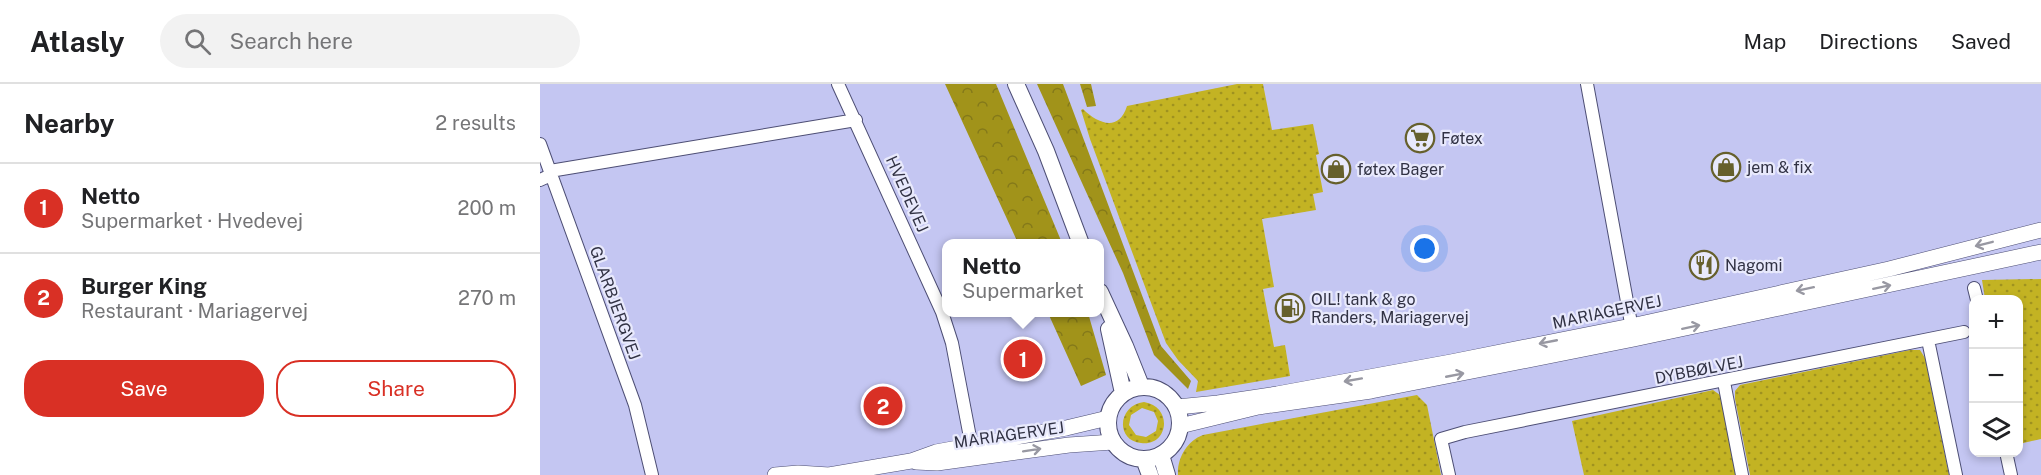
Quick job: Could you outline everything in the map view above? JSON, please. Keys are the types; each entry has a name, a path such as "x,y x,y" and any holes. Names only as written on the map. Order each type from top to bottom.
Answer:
{"main road":[{"path":"1016,84 1046,151 1079,239"},
{"path":"1104,301 1141,386"},
{"path":"1104,308 1123,393"},
{"path":"1141,386 1159,390 1170,397 1177,407 1180,426 1172,446 1147,467 1125,454 1113,442 1108,430 1108,418 1114,401 1123,393 1141,386"},
{"path":"1161,455 1167,475"}],"street":[{"name":"HVEDEVEJ","path":"838,84 942,314"},
{"path":"1587,84 1633,333"},
{"path":"547,175 856,120"},
{"name":"GLARBJERGVEJ","path":"540,144 547,175 635,405 652,475"},
{"name":"MARIAGERVEJ","path":"1177,407 1218,404 1441,364 1633,333 2041,230"},
{"name":"MARIAGERVEJ","path":"1180,426 1258,407 1371,391 1633,333 2041,252"},
{"name":"HVEDEVEJ","path":"944,317 952,343 973,452"},
{"name":"DYBBØLVEJ","path":"1449,475 1441,439 1465,432 1724,382 1964,332"},
{"path":"1928,339 1956,475"},
{"path":"1724,382 1742,475"},
{"name":"MARIAGERVEJ","path":"973,452 1108,418"},
{"name":"MARIAGERVEJ","path":"775,475 798,473 829,475 911,461 936,452 973,452 1113,442"},
{"path":"2007,457 2011,475"}],"shaded area":[{"path":"1237,84 1263,84 1272,130 1313,124 1323,192 1313,194 1316,210 1262,219 1274,287 1263,289 1274,347 1285,345 1290,376 1196,392 1198,381 1166,343 1081,110 1083,109 1095,119 1108,123 1114,122 1119,120 1127,106"},
{"path":"2041,279 2041,439 2023,443 2023,295 1984,295 1982,280"},
{"path":"1910,350 1920,350 1925,358 1949,475 1750,475 1735,399 1735,391 1740,385"},
{"path":"1713,390 1720,395 1722,401 1737,475 1584,475 1572,421"},
{"path":"1417,395 1427,405 1441,475 1178,475 1179,462 1184,451 1192,441 1203,435"},
{"path":"1144,402 1154,405 1163,418 1162,433 1150,443 1133,440 1124,430 1125,416 1135,404","holes":["1142,408 1154,412 1158,421 1156,431 1146,437 1136,435 1129,425 1131,415"]}],"green space":[{"path":"945,84 996,84 1060,239 1016,239"},
{"path":"1037,84 1063,84 1161,346 1191,381 1188,389 1154,355 1123,273"},
{"path":"1080,84 1091,84 1096,106 1087,107"},
{"path":"1050,317 1089,317 1106,375 1081,386"}],"place":[{"name":"Føtex","path":"1420,138"},
{"name":"jem & fix","path":"1726,167"},
{"name":"føtex Bager","path":"1336,169"},
{"name":"Nagomi","path":"1704,265"},
{"name":"OIL! tank & go Randers, Mariagervej","path":"1290,308"},
{"name":"Netto","path":"1023,359"},
{"name":"Burger King","path":"883,406"}]}
